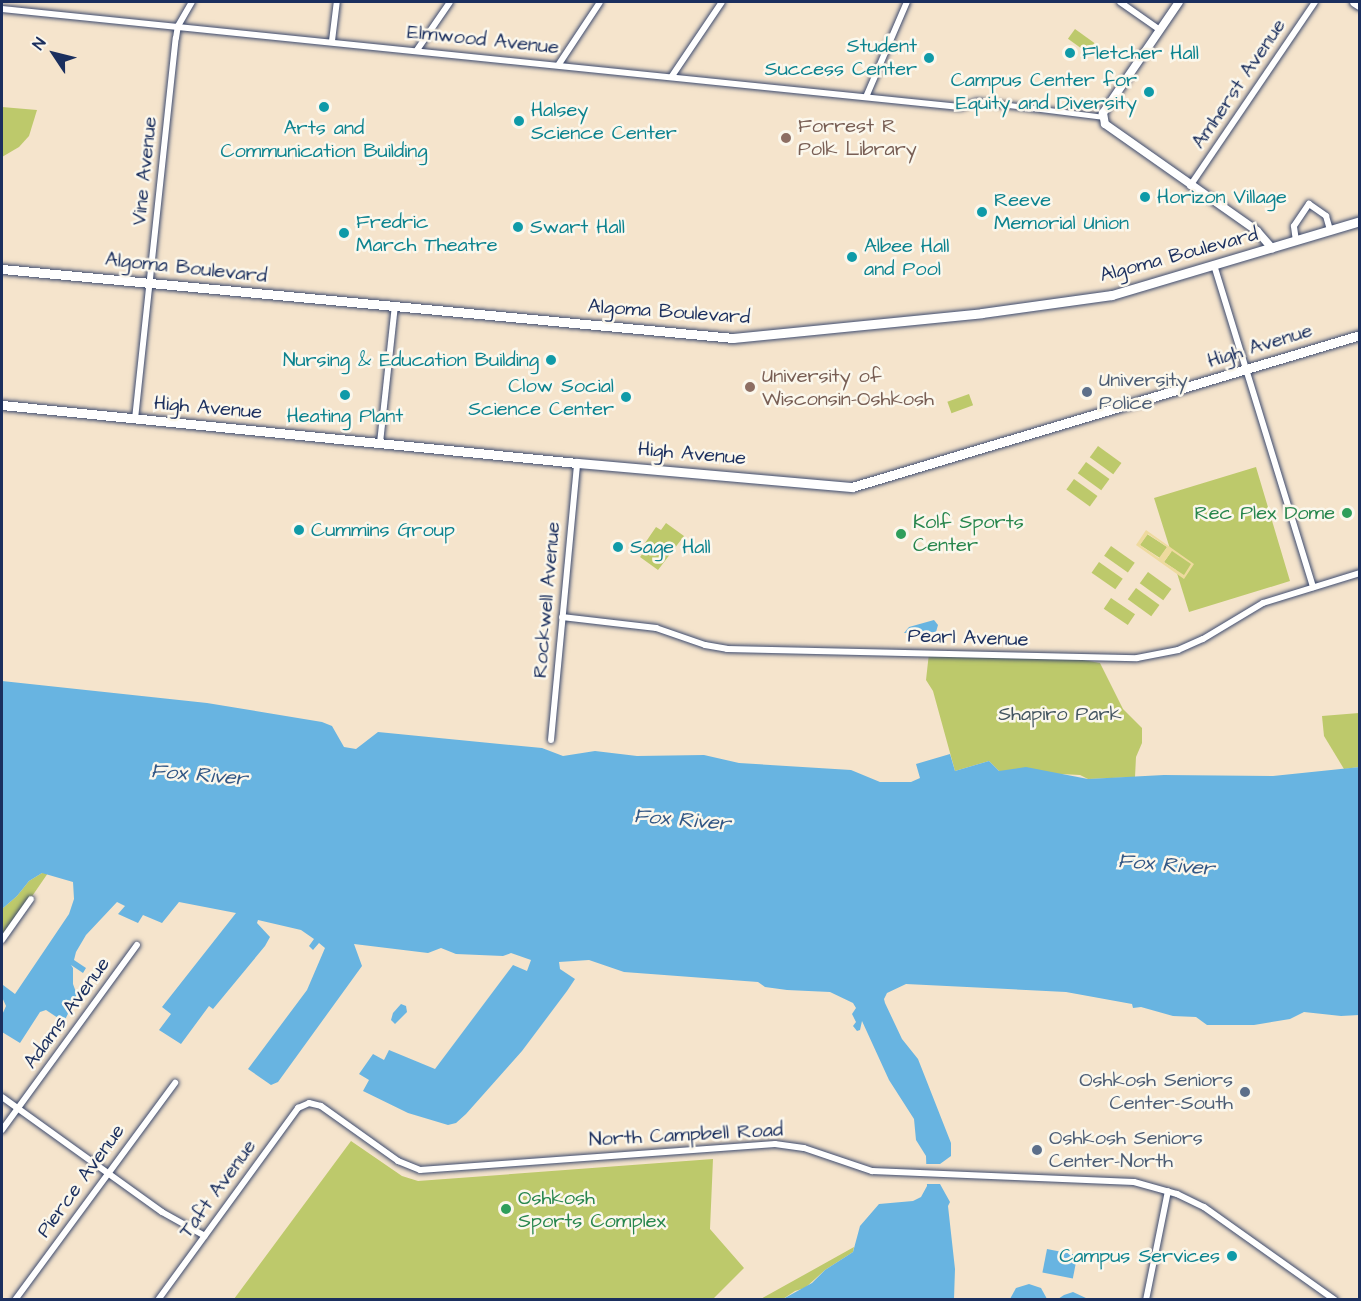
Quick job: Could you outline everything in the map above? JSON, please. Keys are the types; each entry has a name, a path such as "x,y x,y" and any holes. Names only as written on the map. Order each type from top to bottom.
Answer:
{"main road":[{"path":"1355,2 1359,5"},
{"name":"Algoma Boulevard","path":"2,269 733,338 982,313 1112,295 1359,221"},
{"name":"High Avenue","path":"2,405 577,463 852,487 1359,335"}],"street":[{"name":"Vine Avenue","path":"135,419 178,26 192,2"},
{"path":"332,41 337,2"},
{"path":"417,50 450,2"},
{"path":"559,64 600,2"},
{"path":"672,76 722,2"},
{"path":"867,97 907,2"},
{"path":"1120,2 1160,30"},
{"path":"1105,121 1103,113 1179,2"},
{"name":"Amherst Avenue","path":"1190,186 1315,2"},
{"name":"Elmwood Avenue","path":"2,9 559,64 960,107"},
{"path":"960,107 977,101 1105,121 1190,186 1257,231 1272,248"},
{"path":"1296,241 1294,226 1309,204 1326,216 1330,230"},
{"path":"1214,266 1313,587"},
{"path":"380,443 395,306"},
{"name":"Rockwell Avenue","path":"551,740 577,463"},
{"name":"Pearl Avenue","path":"562,618 656,628 705,645 734,649 1137,658 1165,654 1191,645 1249,610 1359,573"},
{"path":"2,940 31,899"},
{"name":"Adams Avenue","path":"2,1130 137,945"},
{"name":"Pierce Avenue","path":"15,1299 175,1083"},
{"path":"2,1097 162,1212 205,1236"},
{"name":"North Campbell Road","path":"309,1102 321,1106 398,1161 420,1170 775,1144 804,1148 859,1168 940,1174 1119,1180 1168,1191 1210,1211 1335,1299"},
{"name":"Taft Avenue","path":"158,1299 298,1108 309,1102"},
{"path":"1146,1299 1168,1191"}],"green space":[{"path":"1075,29 1094,43 1087,53 1068,39"},
{"path":"2,107 37,110 29,136 19,147 2,157"},
{"path":"969,394 973,405 951,413 947,402"},
{"path":"1098,446 1121,463 1113,474 1090,457"},
{"path":"1086,462 1109,479 1101,490 1078,473"},
{"path":"1256,467 1290,581 1189,612 1176,570 1164,562 1171,552 1154,498"},
{"path":"1074,479 1097,496 1090,507 1066,490"},
{"path":"666,523 684,536 658,570 640,557 646,549 643,546 656,527 661,530"},
{"path":"1147,534 1167,547 1160,558 1140,545"},
{"path":"1111,546 1135,563 1128,572 1104,556"},
{"path":"1099,562 1123,579 1115,589 1092,573"},
{"path":"1148,572 1171,589 1163,600 1140,583"},
{"path":"1136,588 1159,605 1151,616 1128,599"},
{"path":"1111,598 1135,614 1128,625 1104,609"},
{"name":"Shapiro Park","path":"929,653 1073,658 1100,663 1123,709 1142,728 1142,743 1136,757 1135,777 1088,779 1080,775 999,771 989,761 955,771 933,691 926,680"},
{"path":"1359,713 1359,767 1344,769 1324,736 1322,716"},
{"path":"42,873 48,873 2,940 2,909 29,881"},
{"name":"Oshkosh Sports Complex","path":"351,1141 402,1176 418,1181 713,1159 710,1229 744,1268 713,1299 234,1299"},
{"path":"854,1247 853,1252 825,1270 805,1288 783,1299 759,1300"}],"sand":[{"path":"1146,530 1194,564 1184,579 1136,545","holes":["1148,534 1167,547 1159,558 1140,545","1172,551 1191,564 1184,575 1164,562"]}],"water":[{"path":"934,620 938,625 936,632 904,633 909,627"},
{"name":"Fox River","path":"2,681 207,703 322,722 332,726 344,747 356,749 378,732 542,748 563,756 595,751 637,756 704,755 739,763 851,770 880,782 911,782 920,778 916,764 950,754 955,771 989,761 999,771 1026,767 1088,779 1164,775 1273,776 1360,767 1359,1015 1341,1016 1304,1012 1290,1019 1254,1025 1207,1025 1196,1017 1173,1016 1141,1007 1133,1008 1132,1004 1066,992 906,984 887,993 885,1003 902,1039 918,1059 951,1143 951,1156 940,1164 940,1184 950,1202 948,1206 955,1269 954,1299 783,1299 812,1283 825,1270 853,1252 860,1226 879,1204 913,1201 921,1197 927,1186 926,1156 916,1140 914,1119 889,1080 862,1021 860,1030 857,1031 853,1026 856,1022 852,1014 856,1008 853,1003 830,992 765,987 758,982 624,972 589,960 559,962 560,969 575,979 567,991 522,1051 466,1114 456,1123 448,1125 408,1113 363,1091 369,1080 359,1074 373,1054 384,1060 389,1050 435,1069 513,965 527,971 531,960 511,953 503,956 456,954 441,948 428,953 354,944 362,966 278,1082 271,1085 248,1069 307,990 325,948 319,943 313,950 309,946 314,939 301,930 258,920 257,923 270,937 265,946 213,1009 209,1006 181,1044 159,1030 171,1014 162,1007 236,913 179,902 162,923 143,915 138,923 118,914 125,906 117,902 86,935 76,952 74,960 86,968 83,973 71,965 77,995 64,1022 46,1010 40,1012 20,1043 2,1032 2,1015 6,1006 2,997 3,985 15,994 69,914 74,899 73,882 42,873 29,881 2,909"},
{"path":"401,1004 406,1006 407,1012 395,1024 391,1020 393,1013"},
{"path":"1047,1249 1077,1255 1073,1278 1042,1273"},
{"path":"1029,1284 1041,1288 1047,1299 1010,1299 1016,1288"},
{"path":"1073,1292 1088,1299 1058,1299 1064,1295"}],"pier":[{"path":"926,1164 941,1164 941,1184 926,1184"}],"place":[{"name":"Fletcher Hall","path":"1070,53"},
{"name":"Student Success Center","path":"929,58"},
{"name":"Campus Center for Equity and Diversity","path":"1149,92"},
{"name":"Arts and Communication Building","path":"324,107"},
{"name":"Halsey Science Center","path":"519,121"},
{"name":"Forrest R Polk Library","path":"786,138"},
{"name":"Horizon Village","path":"1145,197"},
{"name":"Reeve Memorial Union","path":"982,212"},
{"name":"Swart Hall","path":"518,227"},
{"name":"Fredric March Theatre","path":"344,233"},
{"name":"Albee Hall and Pool","path":"852,257"},
{"name":"Nursing & Education Building","path":"551,360"},
{"name":"University of Wisconsin-Oshkosh","path":"750,387"},
{"name":"University Police","path":"1087,392"},
{"name":"Heating Plant","path":"345,395"},
{"name":"Clow Social Science Center","path":"626,397"},
{"name":"Rec Plex Dome","path":"1347,513"},
{"name":"Cummins Group","path":"299,530"},
{"name":"Kolf Sports Center","path":"901,534"},
{"name":"Sage Hall","path":"618,547"},
{"name":"Oshkosh Seniors Center-South","path":"1245,1092"},
{"name":"Oshkosh Seniors Center-North","path":"1037,1150"},
{"name":"Oshkosh Sports Complex","path":"506,1209"},
{"name":"Campus Services","path":"1232,1256"}]}
